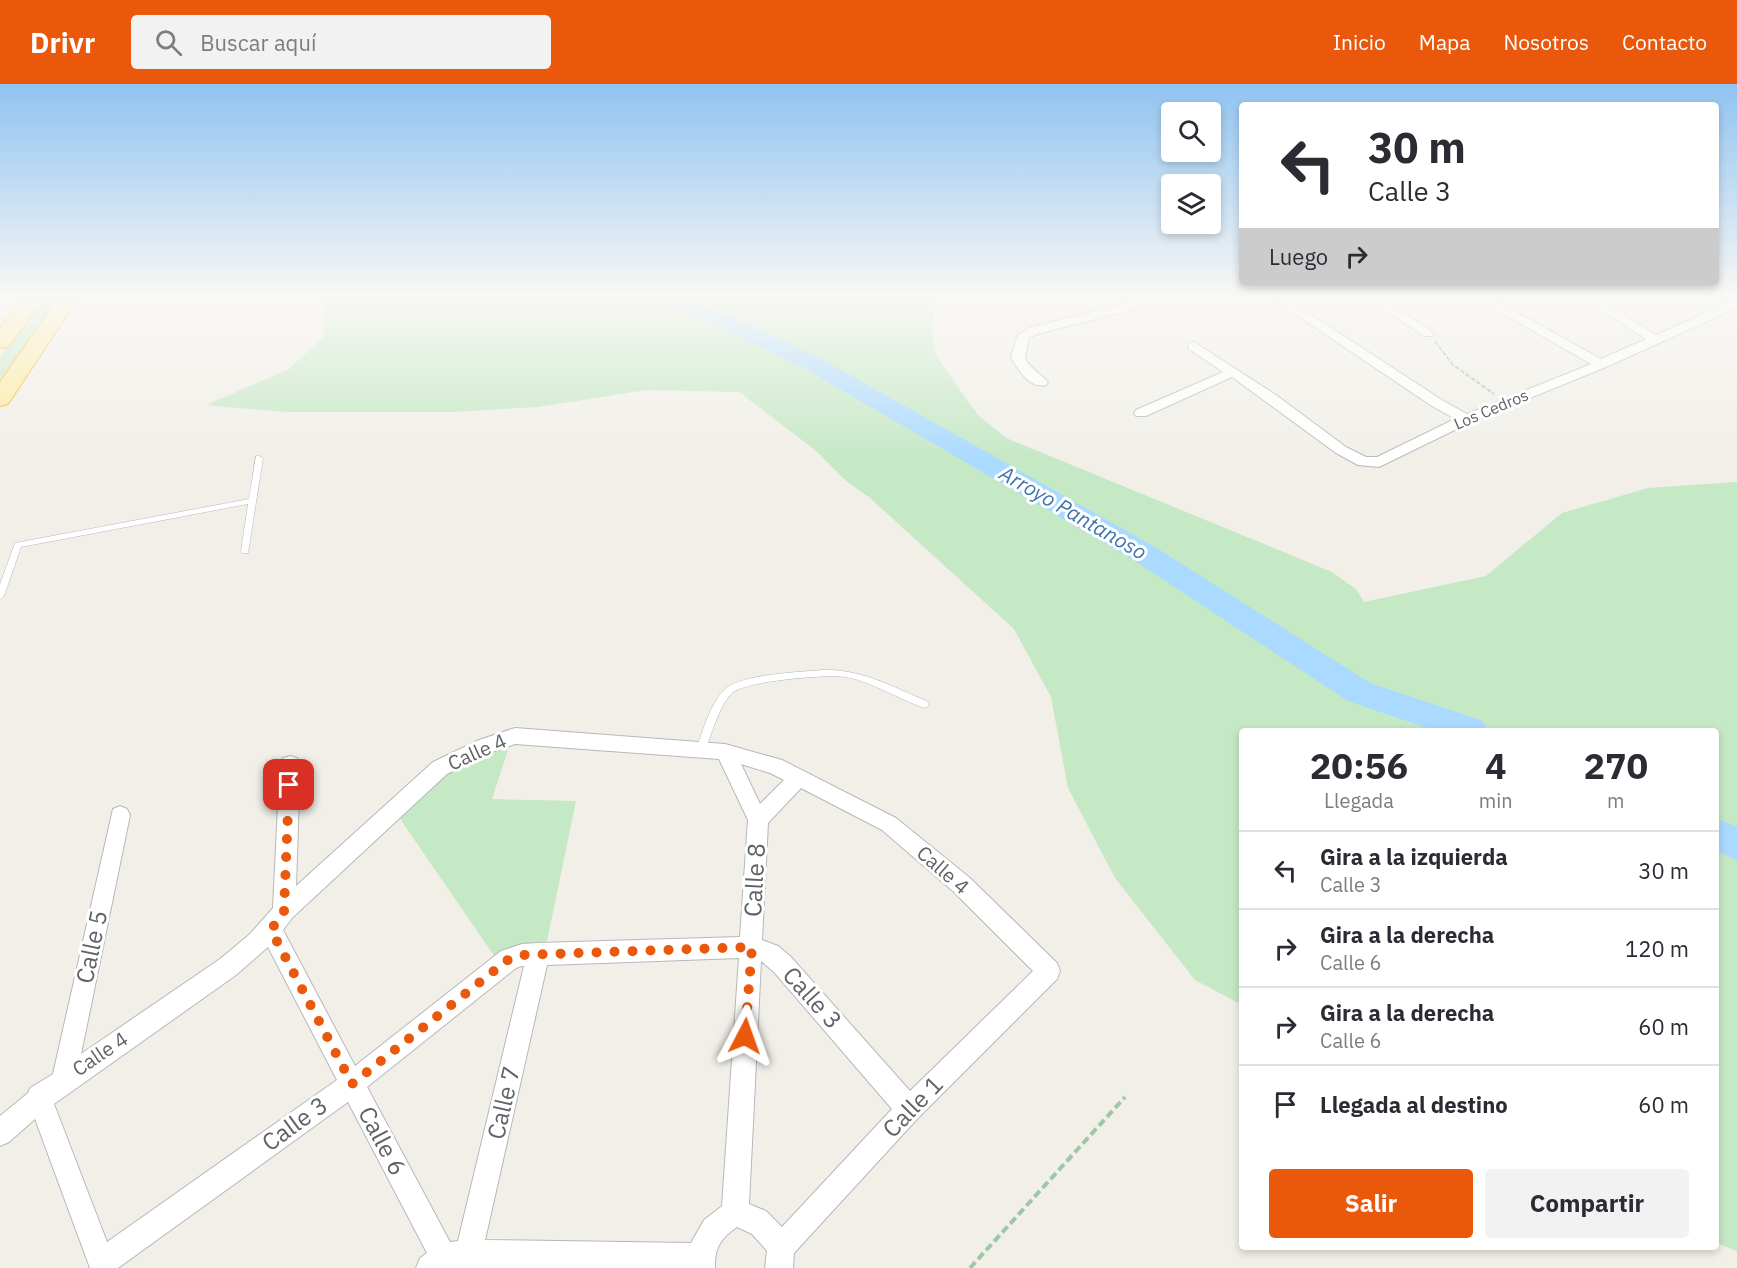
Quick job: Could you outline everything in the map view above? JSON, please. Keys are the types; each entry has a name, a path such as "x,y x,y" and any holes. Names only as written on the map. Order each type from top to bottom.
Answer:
{"highway":[{"path":"0,399 32,352"}],"street":[{"path":"1019,352 1018,358 1028,374 1041,382"},
{"path":"1203,352 1233,372"},
{"path":"1360,352 1437,403 1466,419"},
{"path":"1580,352 1601,364"},
{"name":"Los Cedros","path":"1233,372 1341,450 1363,462 1379,462 1466,419 1626,352"},
{"path":"1141,413 1233,372"},
{"name":"Calle 4","path":"0,1133 39,1097 240,959 278,920 440,768 469,751 493,741 515,736 725,752 751,758 799,777 889,824 962,885 1049,971"},
{"path":"725,752 758,820"},
{"path":"278,920 290,764"},
{"name":"Calle 8","path":"735,1213 758,820 799,777"},
{"name":"Calle 5","path":"64,1079 120,815"},
{"name":"Calle 6","path":"278,920 436,1262"},
{"name":"Calle 3","path":"103,1265 352,1084 509,959 538,954 752,947 770,954 782,964 909,1109"},
{"name":"Calle 7","path":"469,1253 538,954"},
{"name":"Calle 1","path":"780,1257 909,1109 1049,971"},
{"path":"39,1097 103,1265"},
{"path":"436,1262 469,1253 701,1263 704,1241 716,1224 735,1213 752,1217 764,1224 780,1257"}],"lane":[{"path":"245,551 259,458"},
{"path":"0,596 18,545 252,501"},
{"path":"701,749 721,702 733,687 752,680 843,673 862,678 924,704"}],"path":[{"path":"1443,352 1452,364 1506,402"},
{"path":"970,1268 1125,1097"}],"green space":[{"path":"3,352 20,352 0,379 0,356"},
{"path":"307,352 935,352 978,415 1006,438 1332,572 1356,589 1364,602 1486,576 1562,513 1648,488 1737,482 1737,1251 1719,1244 1719,728 1239,728 1239,1003 1195,980 1115,878 1068,788 1051,697 1014,629 870,498 845,480 815,450 739,392 646,390 538,407 453,412 286,412 206,405 289,369"},
{"path":"509,747 492,799 576,801 547,941 510,948 495,957 396,813 434,781 463,762 493,749"}],"waterway":[{"name":"Arroyo Pantanoso","path":"789,352 810,362 1145,554 1359,692 1465,728"},
{"name":"Arroyo Pantanoso","path":"1719,835 1737,844"}],"route":[{"path":"289,785 284,911 271,930 352,1084 509,959 522,955 752,947 745,1036"}]}
